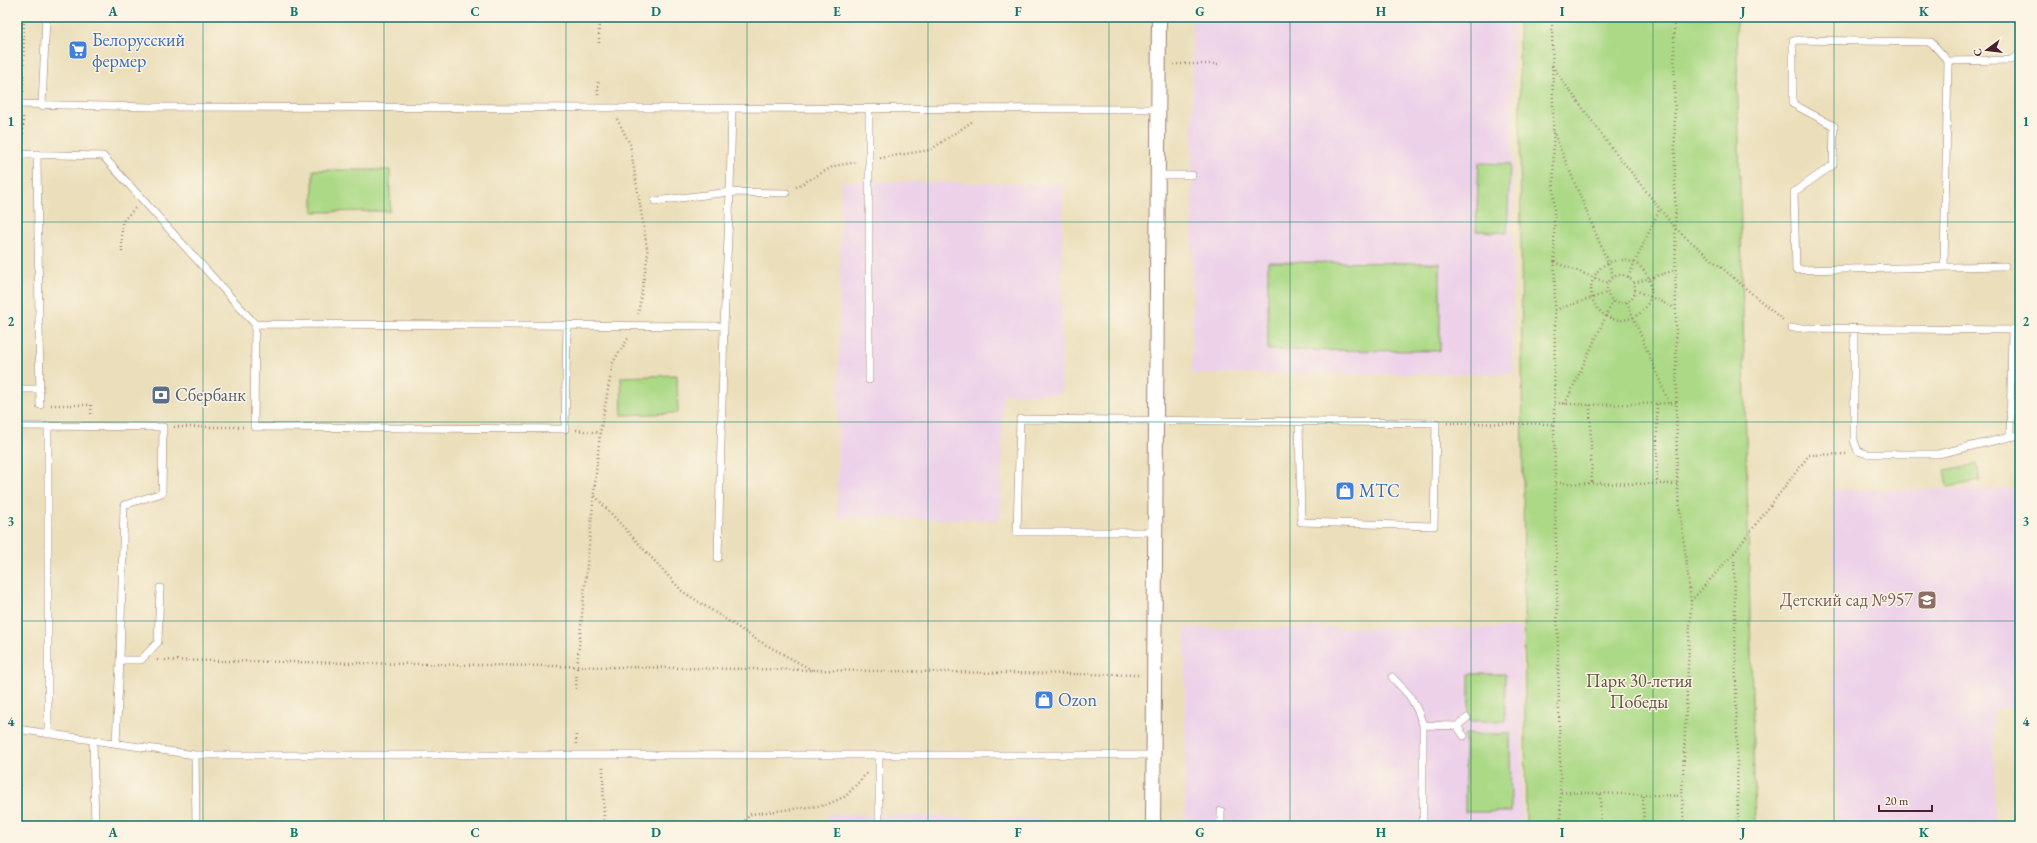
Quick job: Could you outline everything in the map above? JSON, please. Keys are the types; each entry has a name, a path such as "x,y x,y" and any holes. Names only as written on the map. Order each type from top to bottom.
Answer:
{"street":[{"path":"1153,826 1159,17"}],"lane":[{"path":"42,106 46,17"},
{"path":"1944,267 1948,61 1931,42 1793,40 1794,104 1834,126 1834,165 1794,192 1796,270 2005,266"},
{"path":"1948,61 2011,60 2020,54"},
{"path":"20,105 1158,110"},
{"path":"718,558 724,326 732,108"},
{"path":"869,109 869,380"},
{"path":"20,154 103,156 255,324 254,427 565,429 567,325"},
{"path":"37,154 40,405"},
{"path":"1158,176 1192,175"},
{"path":"655,201 730,192 786,193"},
{"path":"255,324 724,326"},
{"path":"1792,328 2012,330 2020,326"},
{"path":"1854,328 1854,441 1858,451 1867,454 1938,454 2020,435"},
{"path":"2010,437 2012,330"},
{"path":"17,389 40,389"},
{"path":"1155,532 1017,532 1020,419 1436,423 1434,526 1301,522 1299,422"},
{"path":"17,426 163,427 162,493 124,504 120,660 116,743"},
{"path":"48,426 48,734"},
{"path":"120,660 141,660 158,642 160,588"},
{"path":"1392,677 1409,695 1417,709 1423,726 1423,826"},
{"path":"1423,726 1457,726 1467,718"},
{"path":"1457,726 1464,736"},
{"path":"18,729 195,754 1154,755"},
{"path":"93,740 95,826"},
{"path":"195,754 196,826"},
{"path":"879,755 879,826"},
{"path":"1221,811 1221,826"}],"path":[{"path":"20,154 20,105 24,17"},
{"path":"152,19 558,17"},
{"path":"599,17 599,43"},
{"path":"651,17 971,17"},
{"path":"1552,17 1555,310 1554,424 1561,826"},
{"path":"1674,17 1677,484 1691,602 1682,796 1684,826"},
{"path":"1168,64 1218,64"},
{"path":"1552,66 1608,143 1675,228 1792,328"},
{"path":"576,689 600,433 613,362 636,325 648,254 630,144 611,108"},
{"path":"879,159 930,150 990,109"},
{"path":"1552,129 1614,277"},
{"path":"786,193 834,166 864,161"},
{"path":"122,252 122,222 143,200"},
{"path":"1628,276 1660,208"},
{"path":"1617,260 1634,262 1641,267 1648,278 1651,290 1646,306 1634,317 1617,320 1606,316 1596,306 1592,298 1591,290 1594,278 1602,267 1608,262 1617,260"},
{"path":"1554,262 1608,283"},
{"path":"1634,284 1675,270"},
{"path":"1623,275 1628,276 1634,284 1634,295 1627,302 1618,303 1613,301 1607,293 1608,283 1614,277 1623,275"},
{"path":"1635,290 1675,308"},
{"path":"1555,310 1607,293"},
{"path":"1565,404 1613,301"},
{"path":"1627,302 1669,403"},
{"path":"1554,403 1590,405 1677,403"},
{"path":"1657,404 1657,484"},
{"path":"40,405 91,405"},
{"path":"1590,405 1592,484"},
{"path":"1436,423 1554,424"},
{"path":"163,427 254,427"},
{"path":"565,429 600,433"},
{"path":"1691,602 1734,554 1809,455 1842,455 1858,451"},
{"path":"17,472 19,826"},
{"path":"1556,483 1677,484"},
{"path":"594,496 682,591 759,641 813,670"},
{"path":"1734,554 1738,826"},
{"path":"141,660 1154,676"},
{"path":"603,755 604,823 608,826"},
{"path":"739,826 751,814 826,805 846,796 876,765 879,755"},
{"path":"1561,792 1643,796 1682,796"},
{"path":"1600,794 1601,826"},
{"path":"1643,796 1644,826"}],"shaded area":[{"path":"1200,17 1513,17 1513,374 1192,374 1192,19"},
{"path":"841,181 1063,184 1061,394 1003,394 1001,520 837,518"},
{"name":"Детский сад №957","path":"2020,489 2020,709 1994,709 1995,826 1836,826 1833,490"},
{"path":"1185,628 1522,628 1522,826 1185,826"},
{"path":"828,814 1046,819 1046,826 828,826"}],"green space":[{"name":"Парк 30-летия Победы","path":"1519,17 1736,17 1755,826 1526,826"},
{"path":"1479,163 1510,164 1507,233 1476,231"},
{"path":"313,170 390,170 390,211 313,212"},
{"path":"1268,262 1440,263 1440,351 1268,350"},
{"path":"677,375 678,413 622,415 621,377"},
{"path":"1977,464 1980,481 1948,487 1945,470"},
{"path":"1469,674 1505,674 1505,721 1469,721"},
{"path":"1465,734 1510,734 1511,812 1465,812"}],"place":[{"name":"Белорусский фермер","path":"78,50"},
{"name":"Сбербанк","path":"161,395"},
{"name":"МТС","path":"1345,491"},
{"name":"Детский сад №957","path":"1927,600"},
{"name":"Ozon","path":"1044,700"}]}
